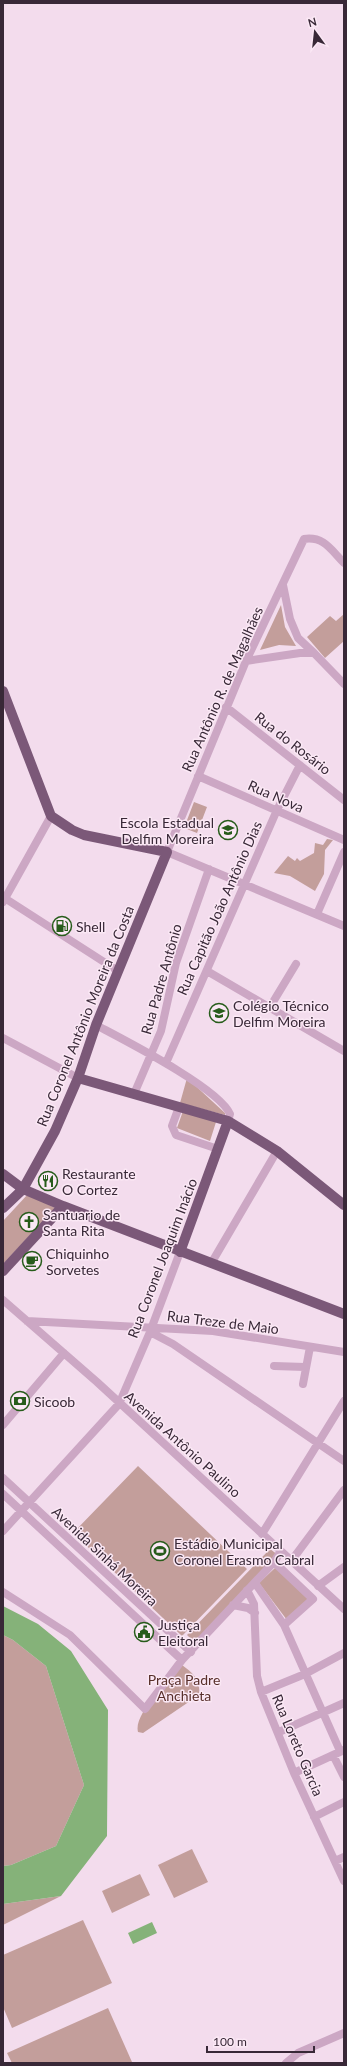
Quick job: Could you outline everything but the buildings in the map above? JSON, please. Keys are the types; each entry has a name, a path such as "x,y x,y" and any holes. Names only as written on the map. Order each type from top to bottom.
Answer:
{"main road":[{"path":"3,694 51,816 84,834 167,852"},
{"name":"Rua Coronel Antônio Moreira da Costa","path":"3,1208 23,1189 55,1131 78,1078 96,1025 167,852"},
{"path":"78,1078 228,1122 277,1151 344,1205"},
{"name":"Rua Coronel Joaquim Inácio","path":"180,1252 228,1122"},
{"path":"3,1174 23,1189 63,1206 344,1314"},
{"path":"3,1271 63,1206"}],"street":[{"name":"Rua Antônio R. de Magalhães","path":"167,852 246,661 304,539 314,537 326,543 344,563"},
{"path":"283,585 290,619 298,638 344,684"},
{"path":"246,661 300,653 314,653"},
{"name":"Rua do Rosário","path":"226,707 344,800"},
{"name":"Rua Capitão João Antônio Dias","path":"166,1063 244,883 277,810 300,765"},
{"name":"Rua Nova","path":"198,776 344,840"},
{"path":"51,816 4,899 118,971"},
{"path":"167,852 344,926"},
{"path":"317,914 344,852"},
{"name":"Rua Padre Antônio","path":"134,1094 161,1031 176,963 209,869"},
{"path":"270,1007 296,964"},
{"path":"206,971 344,1051"},
{"path":"96,1025 166,1063 222,1101 230,1114 228,1122"},
{"path":"3,1038 78,1078"},
{"path":"179,1107 172,1126 176,1135 218,1149"},
{"path":"212,1262 277,1151"},
{"name":"Rua Coronel Joaquim Inácio","path":"3,1531 20,1510 118,1404 150,1329 180,1252"},
{"name":"Avenida Antônio Paulino","path":"3,1300 64,1353 118,1404 292,1560 344,1609"},
{"name":"Rua Treze de Maio","path":"27,1321 150,1329 214,1331 344,1352"},
{"path":"150,1329 344,1461"},
{"path":"303,1384 310,1347"},
{"path":"3,1425 64,1353"},
{"path":"274,1366 305,1367"},
{"path":"262,1534 344,1401"},
{"name":"Avenida Sinhá Moreira","path":"3,1478 191,1652"},
{"path":"292,1560 344,1490"},
{"name":"Avenida Sinhá Moreira","path":"3,1494 182,1660"},
{"path":"62,1550 70,1541"},
{"path":"3,1592 70,1635 145,1709 182,1660 274,1562 281,1551"},
{"path":"274,1562 312,1599 310,1603 284,1625"},
{"path":"318,1586 344,1567"},
{"path":"254,1583 284,1625 339,1752 344,1777"},
{"name":"Rua Loreto Garcia","path":"247,1590 254,1604 257,1676 261,1692 279,1732 294,1773 344,1881"},
{"path":"233,1605 248,1608 255,1613"},
{"path":"261,1692 305,1674 344,1653"},
{"path":"279,1732 344,1703"},
{"path":"294,1773 339,1752"},
{"path":"314,1817 344,1802"},
{"path":"335,1862 344,1857"},
{"path":"286,2063 298,2053 344,2033"}],"green space":[{"path":"281,605 285,627 296,646 279,645 260,650"},
{"path":"344,614 344,641 325,658 307,637 330,616 336,621"},
{"path":"194,802 207,807 197,833 184,828"},
{"path":"327,839 333,840 325,850 324,874 315,891 290,876 274,873 288,856 295,861 297,858 300,861 314,853 315,843 323,845"},
{"path":"187,1078 225,1113 225,1115 180,1103"},
{"path":"183,1111 216,1122 210,1141 177,1128"},
{"path":"28,1194 55,1208 3,1264 3,1221"},
{"name":"Estádio Municipal Coronel Erasmo Cabral","path":"138,1466 247,1569 182,1636 73,1533"},
{"path":"270,1549 278,1555 195,1643 187,1635"},
{"path":"276,1567 308,1599 287,1620 259,1583"},
{"path":"3,1635 13,1640 46,1666 84,1785 56,1846 11,1865 3,1866"},
{"name":"Praça Padre Anchieta","path":"182,1665 195,1677 199,1685 199,1695 143,1733 138,1732 138,1724 147,1706"},
{"path":"192,1849 208,1882 174,1898 158,1865"},
{"path":"140,1874 150,1895 112,1913 102,1891"},
{"path":"61,1896 3,1925 3,1904"},
{"path":"83,1920 112,1983 12,2028 3,2007 3,1955"},
{"path":"108,2008 132,2062 12,2063 7,2053"}],"shaded area":[{"path":"3,1606 38,1624 71,1651 108,1710 107,1836 61,1896 3,1904 3,1866 11,1865 56,1846 84,1785 46,1666 13,1640 3,1635"},
{"path":"152,1922 157,1933 133,1944 128,1933"}],"place":[{"name":"Escola Estadual Delfim Moreira","path":"228,830"},
{"name":"Shell","path":"62,926"},
{"name":"Colégio Técnico Delfim Moreira","path":"219,1013"},
{"name":"Restaurante O Cortez","path":"48,1181"},
{"name":"Santuario de Santa Rita","path":"29,1222"},
{"name":"Chiquinho Sorvetes","path":"32,1261"},
{"name":"Sicoob","path":"20,1401"},
{"name":"Estádio Municipal Coronel Erasmo Cabral","path":"160,1551"},
{"name":"Justiça Eleitoral","path":"144,1632"}]}
